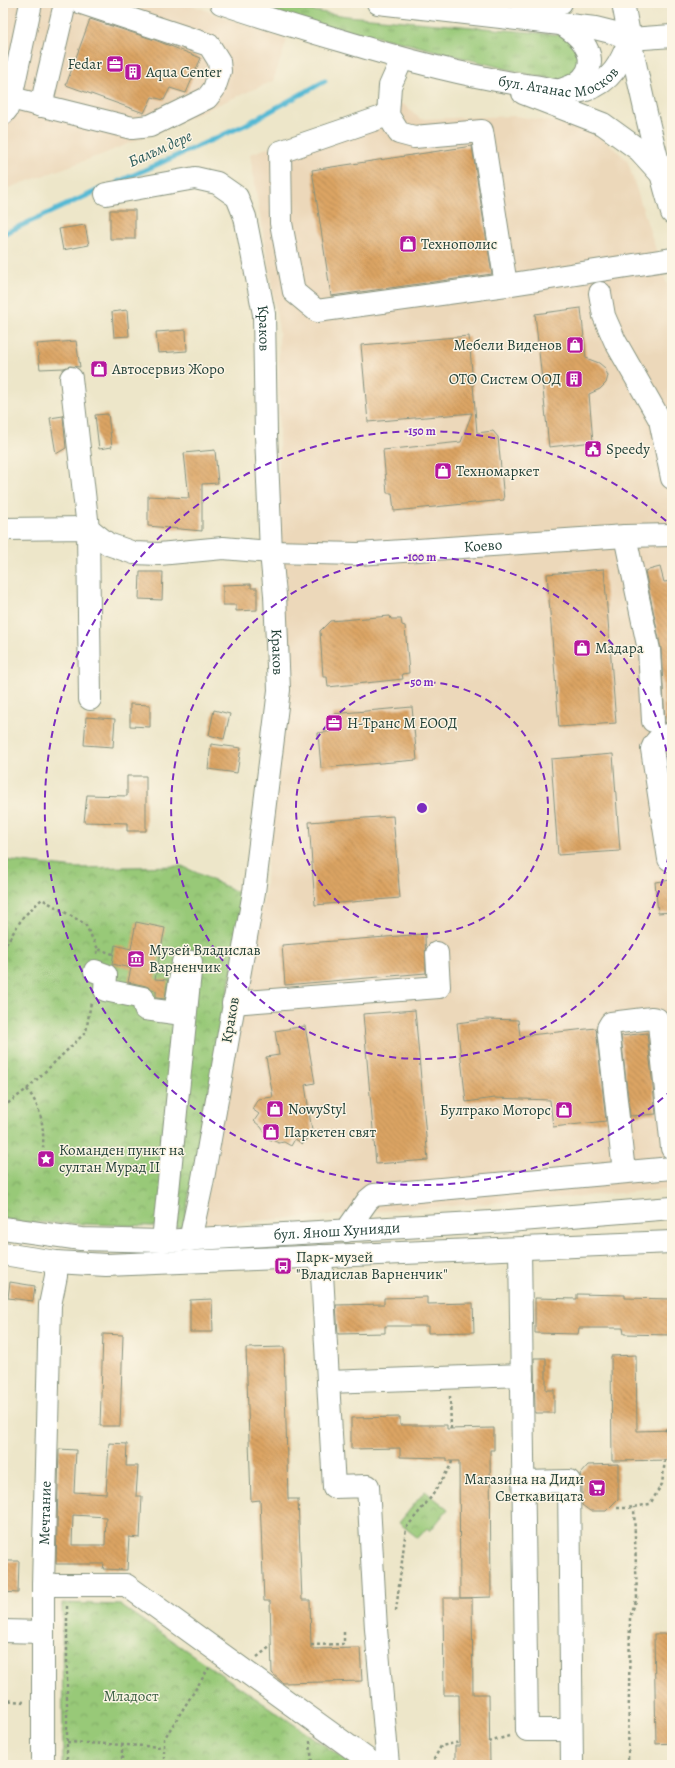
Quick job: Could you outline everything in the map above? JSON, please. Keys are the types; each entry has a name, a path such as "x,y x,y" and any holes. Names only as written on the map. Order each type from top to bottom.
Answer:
{"street":[{"path":"31,3 7,106 41,106 132,128 150,126 207,98 214,89 220,71 219,60 209,45 73,7 41,106"},
{"name":"бул. Атанас Москов","path":"221,3 258,16 402,59 488,80 578,92 601,83 612,75 620,64 630,39 604,30 378,3"},
{"path":"488,15 530,13 548,9 562,3"},
{"path":"623,3 661,174 672,212"},
{"path":"559,90 579,83 586,76 590,66 589,56 585,45 578,36 563,25"},
{"path":"630,39 672,36"},
{"path":"402,59 390,86 388,115 399,133 414,137 482,131 506,285"},
{"path":"488,80 603,124 639,150 661,174"},
{"path":"388,115 280,152 281,223 294,292 317,311 506,285 672,259"},
{"name":"Краков","path":"106,194 195,178 217,183 237,197 245,217 264,314 266,435 279,690 254,892 202,1184 190,1240"},
{"path":"600,294 604,316 615,341 660,420 672,478"},
{"path":"71,378 88,528 90,699"},
{"path":"3,529 88,528"},
{"name":"Коево","path":"88,528 108,544 134,553 160,554 223,548 271,552 358,554 625,536 672,535"},
{"path":"625,536 649,650 653,722"},
{"path":"672,734 663,736 655,741 652,750 670,859 672,861"},
{"path":"234,1003 439,987 437,953"},
{"path":"95,971 106,975 105,990 143,998 145,1009 175,1013 183,962 191,962 163,1242"},
{"path":"624,1172 608,1028 611,1022 652,1018 657,1019 660,1024 672,1148"},
{"path":"346,1231 368,1200 374,1196 672,1168"},
{"name":"бул. Янош Хунияди","path":"3,1228 81,1239 163,1242 509,1221 672,1208"},
{"name":"бул. Янош Хунияди","path":"3,1254 56,1262 106,1265 672,1242"},
{"path":"520,1249 527,1730 571,1730"},
{"path":"321,1256 334,1487 368,1486 375,1617 388,1765"},
{"name":"Мечтание","path":"43,1765 43,1585 50,1306 56,1276 56,1262"},
{"path":"328,1382 522,1375"},
{"path":"524,1482 569,1481 572,1765"},
{"path":"43,1585 126,1585 375,1765"},
{"path":"3,1631 43,1632"}],"path":[{"path":"3,950 23,917 42,899 85,924 98,950 95,971"},
{"path":"98,950 113,954"},
{"path":"3,1107 27,1089 86,1032 91,1000"},
{"path":"27,1089 34,1099 44,1127 43,1150"},
{"path":"449,1377 451,1429"},
{"path":"665,1430 669,1426"},
{"path":"617,1508 650,1504 662,1484 665,1460"},
{"path":"375,1617 395,1618 406,1528 432,1496 452,1461"},
{"path":"628,1765 630,1617 637,1598 634,1507"},
{"path":"67,1585 67,1765"},
{"path":"311,1645 344,1644 344,1632"},
{"path":"164,1765 164,1739 219,1652"},
{"path":"67,1742 164,1747"},
{"path":"431,1765 441,1746 460,1742"},
{"path":"122,1745 122,1765"}],"shaded area":[{"path":"3,3 186,3 287,40 273,81 106,153 3,190"},
{"path":"403,104 420,119 516,116 576,126 606,141 627,160 672,300 672,1189 202,1225 266,885 279,559 279,330 250,154 363,115 379,105"}],"green space":[{"path":"242,3 276,3 299,9 347,16 563,35 578,47 579,68 563,81 530,75 409,44 323,25"},
{"path":"3,860 76,868 182,866 246,896 183,1227 19,1222 3,1219"},
{"path":"425,1491 448,1509 430,1531 427,1528 418,1538 399,1523"},
{"name":"Младост","path":"62,1603 120,1605 353,1765 63,1765"}],"building":[{"name":"Aqua Center","path":"90,19 155,40 201,58 186,93 170,88 164,100 152,97 144,113 66,85"},
{"name":"Технополис","path":"472,146 492,274 331,296 312,170"},
{"path":"110,210 135,210 135,239 110,239"},
{"path":"85,225 89,245 63,250 59,229"},
{"name":"ОТО Систем ООД","path":"581,308 586,358 599,363 605,368 608,376 606,383 600,389 589,394 593,442 549,447 535,314"},
{"path":"127,310 129,336 114,337 112,312"},
{"path":"186,330 187,351 158,353 156,332"},
{"path":"469,336 477,433 493,431 498,437 504,500 394,511 392,493 387,493 383,450 461,442 472,413 368,422 361,345"},
{"path":"76,341 80,367 70,366 64,368 40,369 37,344"},
{"path":"108,414 112,447 99,449 95,415"},
{"path":"63,416 66,448 56,454 50,418"},
{"path":"215,450 218,483 202,484 202,531 148,526 148,496 189,498 184,453"},
{"path":"660,567 664,582 672,581 672,722 665,723 661,649 645,571"},
{"name":"Мадара","path":"604,569 616,723 559,727 547,574"},
{"path":"140,572 163,572 162,600 139,599"},
{"path":"251,584 251,588 257,588 257,610 236,611 236,605 223,605 223,585"},
{"path":"390,616 391,619 401,619 402,625 405,626 409,673 402,674 403,679 328,687 327,677 323,677 320,631 330,621"},
{"path":"130,704 150,705 150,727 130,726"},
{"path":"412,707 417,760 321,768 318,733 334,731 332,714"},
{"path":"214,710 230,714 224,739 209,735"},
{"path":"86,717 115,719 113,747 84,745"},
{"path":"211,744 241,748 237,773 208,769"},
{"path":"613,754 620,851 558,855 551,759"},
{"path":"127,776 146,776 146,831 127,831 127,823 84,822 87,795 127,796"},
{"path":"393,816 400,898 315,905 309,822"},
{"path":"672,880 672,912 658,913 655,882"},
{"name":"Музей Владислав Варненчик","path":"136,922 165,928 155,979 168,980 165,999 156,998 156,991 146,986 128,982 131,968 112,964 115,945 131,949"},
{"path":"425,934 426,973 285,985 282,945"},
{"path":"415,1010 428,1160 376,1164 363,1014"},
{"path":"486,1019 518,1020 520,1036 596,1028 606,1121 553,1127 550,1100 495,1098 466,1102 457,1023"},
{"path":"305,1026 315,1083 305,1085 312,1131 303,1144 295,1139 291,1146 284,1142 279,1143 269,1139 261,1127 254,1121 259,1114 252,1109 258,1099 273,1097 266,1057 279,1055 275,1031"},
{"path":"647,1033 656,1114 630,1116 621,1036"},
{"path":"10,1282 35,1286 33,1301 8,1298"},
{"path":"577,1294 625,1295 625,1298 672,1299 672,1335 624,1334 623,1328 579,1328 578,1334 535,1333 535,1298 577,1299"},
{"path":"427,1297 427,1304 473,1303 474,1332 428,1333 428,1326 385,1326 385,1333 338,1334 336,1305 384,1304 384,1298"},
{"path":"212,1299 213,1332 190,1332 190,1300"},
{"path":"103,1334 123,1335 120,1426 100,1426"},
{"path":"284,1347 288,1499 298,1499 302,1600 310,1600 311,1649 360,1648 362,1681 283,1683 272,1673 270,1601 264,1601 260,1500 251,1501 246,1348"},
{"path":"636,1355 637,1431 672,1430 672,1460 612,1461 611,1356"},
{"path":"534,1358 546,1358 546,1390 554,1390 554,1413 535,1413"},
{"path":"400,1417 400,1425 447,1425 447,1429 494,1428 494,1450 490,1450 491,1597 460,1598 459,1461 447,1461 447,1458 400,1457 400,1448 351,1449 351,1418"},
{"path":"109,1443 127,1444 126,1466 138,1466 136,1496 142,1496 140,1538 129,1537 127,1570 103,1569 104,1564 56,1564 59,1449 76,1450 74,1492 106,1494","holes":["73,1515 106,1517 105,1545 72,1545"]},
{"name":"Магазина на Диди Светкавицата","path":"618,1464 618,1499 606,1511 590,1511 582,1505 582,1481 580,1474 588,1465"},
{"path":"3,1561 19,1561 18,1593 3,1592"},
{"path":"443,1598 472,1598 473,1694 489,1694 490,1765 455,1765 455,1746 460,1746 459,1695 444,1695"},
{"path":"654,1634 672,1634 672,1743 656,1744"}],"waterway":[{"name":"Балъм дере","path":"118,182 245,125 325,81"},
{"name":"Балъм дере","path":"3,234 101,189"}],"place":[{"name":"Fedar","path":"115,64"},
{"name":"Aqua Center","path":"133,72"},
{"name":"Технополис","path":"408,244"},
{"name":"Мебели Виденов","path":"575,345"},
{"name":"Автосервиз Жоро","path":"99,369"},
{"name":"ОТО Систем ООД","path":"574,379"},
{"name":"Speedy","path":"593,449"},
{"name":"Техномаркет","path":"443,471"},
{"name":"Мадара","path":"582,648"},
{"name":"Н-Транс М ЕООД","path":"334,723"},
{"name":"Музей Владислав Варненчик","path":"136,959"},
{"name":"NowyStyl","path":"275,1109"},
{"name":"Бултрако Моторс","path":"564,1110"},
{"name":"Паркетен свят","path":"271,1132"},
{"name":"Команден пункт на султан Мурад II","path":"46,1159"},
{"name":"Парк-музей \"Владислав Варненчик\"","path":"283,1266"},
{"name":"Магазина на Диди Светкавицата","path":"597,1488"}]}
